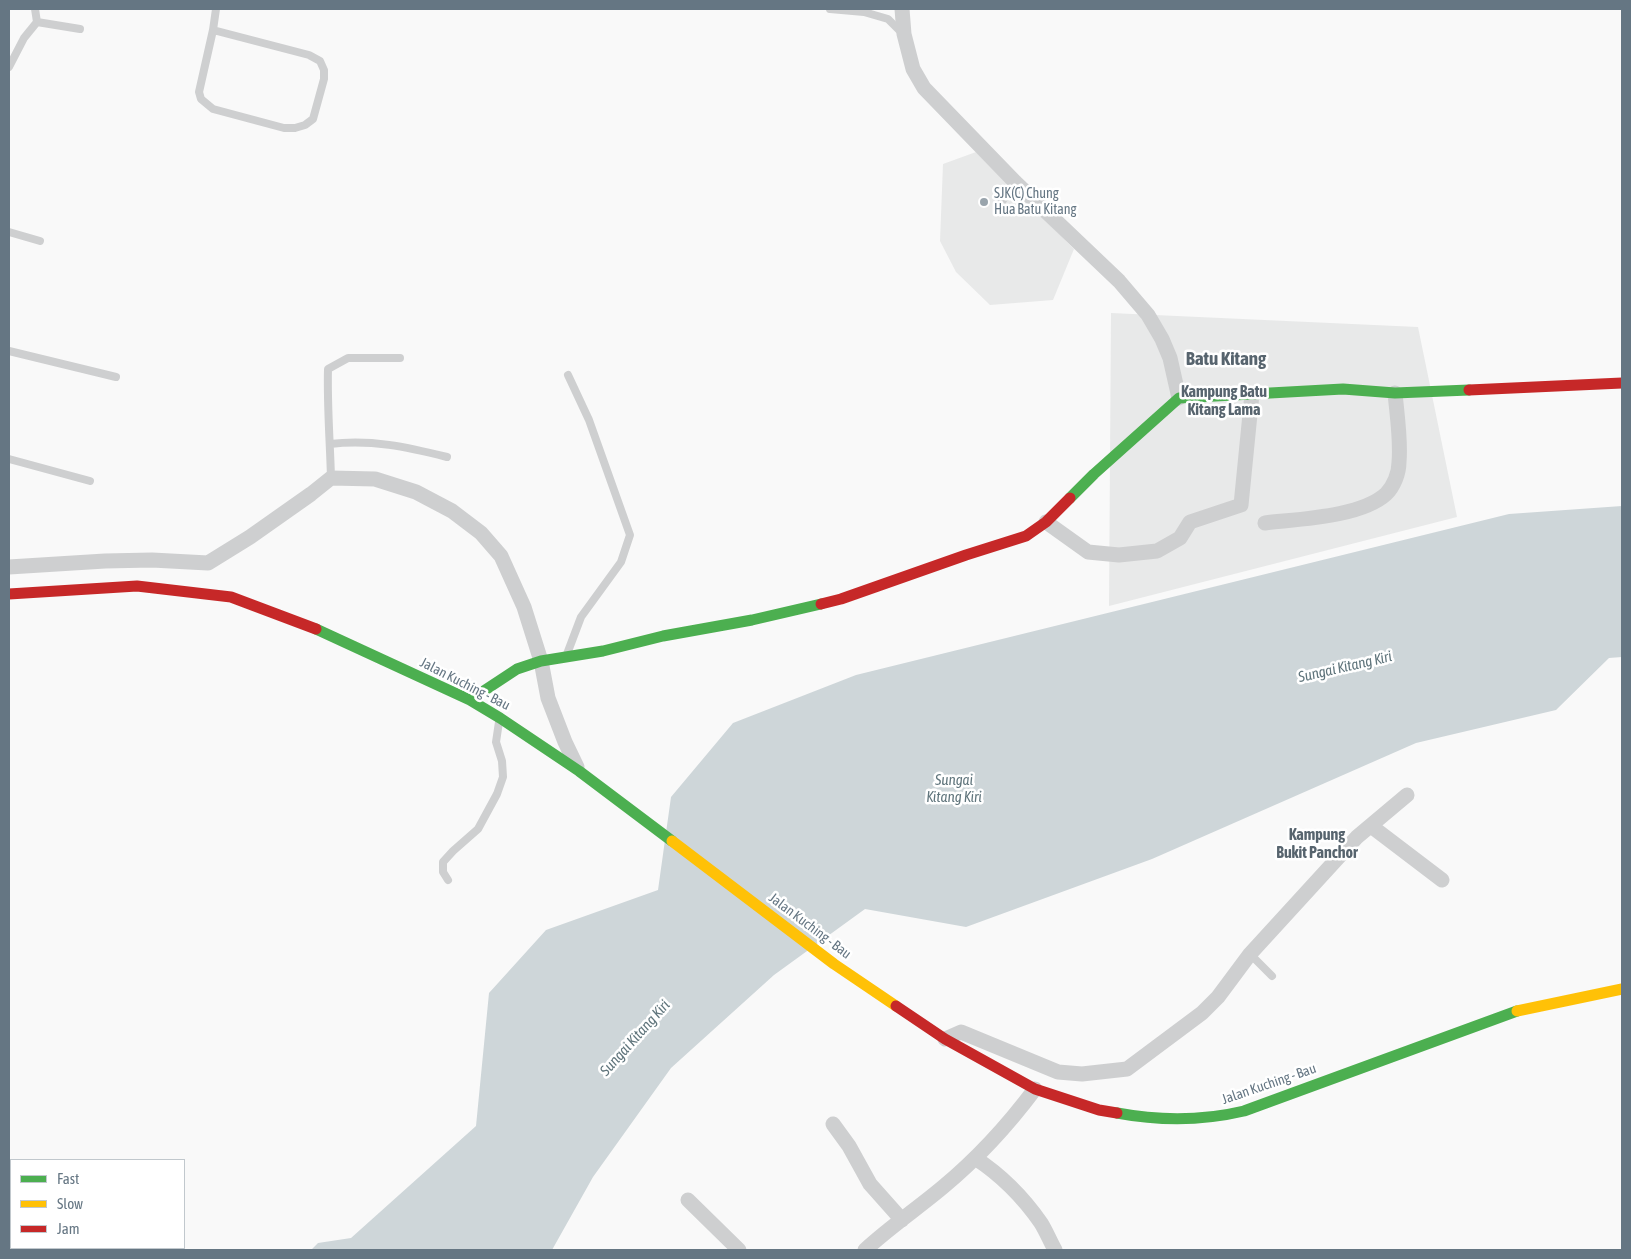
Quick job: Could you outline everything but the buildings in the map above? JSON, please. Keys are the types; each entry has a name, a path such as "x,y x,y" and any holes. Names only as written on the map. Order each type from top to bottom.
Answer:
{"main road":[{"path":"470,700 518,669 541,661 752,620 841,600 966,555 1026,536 1046,522 1094,474 1179,398 1343,389 1395,393 1622,383"},
{"name":"Jalan Kuching - Bau","path":"9,594 137,586 230,597 315,628 470,700 579,771 834,964 945,1039 1035,1089 1100,1110 1144,1118 1194,1119 1219,1117 1244,1111 1524,1008 1622,989"}],"street":[{"path":"902,9 904,34 913,69 924,88 1015,182 1118,281 1148,315 1162,339 1170,358 1179,398"},
{"path":"1265,523 1347,512 1369,505 1387,493 1396,479 1400,462 1395,393"},
{"path":"1046,522 1088,552 1119,555 1157,551 1180,538 1190,522 1241,505 1252,394"},
{"path":"9,568 105,561 152,560 208,563 250,537 331,478 375,480 416,492 452,511 481,533 501,556 524,607 541,661 548,698 565,742 579,771"},
{"path":"945,1039 960,1032 1058,1072 1082,1074 1127,1069 1202,1013 1242,968 1250,954 1356,837 1407,795"},
{"path":"1371,826 1442,880"},
{"path":"865,1250 944,1186 975,1158 1002,1130 1035,1089"},
{"path":"833,1124 849,1146 870,1184 902,1220"},
{"path":"975,1158 1008,1184 1026,1204 1041,1224 1055,1250"},
{"path":"688,1200 739,1250"}],"lane":[{"path":"9,68 24,38 37,22 35,9"},
{"path":"213,30 309,55 320,61 324,70 324,79 313,119 305,125 295,128 284,128 213,109 202,99 198,92 213,30 216,9"},
{"path":"830,9 864,12 888,19 904,34"},
{"path":"37,22 80,28"},
{"path":"999,206 1015,182"},
{"path":"9,232 40,241"},
{"path":"9,351 116,377"},
{"path":"331,478 327,396 328,369 348,358 400,358"},
{"path":"566,656 581,617 621,562 630,535 589,420 568,375"},
{"path":"330,444 352,441 378,442 401,445 447,457"},
{"path":"9,460 90,481"},
{"path":"448,880 443,872 443,862 452,850 478,829 497,794 503,777 502,761 496,742 500,718"},
{"path":"1250,954 1272,976"}],"shaded area":[{"name":"SJK(C) Chung Hua Batu Kitang","path":"976,152 1074,249 1053,300 990,305 956,272 940,241 943,164"},
{"path":"1111,313 1418,327 1457,517 1109,606"}],"water":[{"name":"Sungai Kitang Kiri","path":"1622,506 1622,657 1609,658 1556,710 1416,743 1152,859 966,927 865,909 774,975 671,1068 593,1177 552,1250 311,1250 318,1243 351,1238 476,1126 489,993 546,930 658,890 671,797 733,723 856,675 1509,514"}],"traffic: fast":[{"path":"1070,498 1179,398 1343,389 1395,393 1469,390"},
{"path":"470,700 517,669 541,661 603,651 663,636 752,620 821,604"},
{"path":"316,629 470,700 579,771 672,841"},
{"path":"1117,1113 1181,1119 1212,1117 1244,1111 1517,1011"}],"traffic: slow":[{"path":"672,841 834,964 896,1006"},
{"path":"1517,1011 1622,989"}],"traffic: jam":[{"path":"1469,390 1622,383"},
{"path":"821,604 841,599 1026,536 1046,522 1070,498"},
{"path":"9,594 137,586 231,597 316,629"},
{"path":"896,1006 945,1039 1035,1089 1099,1110 1117,1113"}],"place":[{"name":"SJK(C) Chung Hua Batu Kitang","path":"984,202"}],"district":[{"name":"Batu Kitang","path":"1226,359"},
{"name":"Kampung Batu Kitang Lama","path":"1224,401"},
{"name":"Kampung Bukit Panchor","path":"1317,844"}]}
